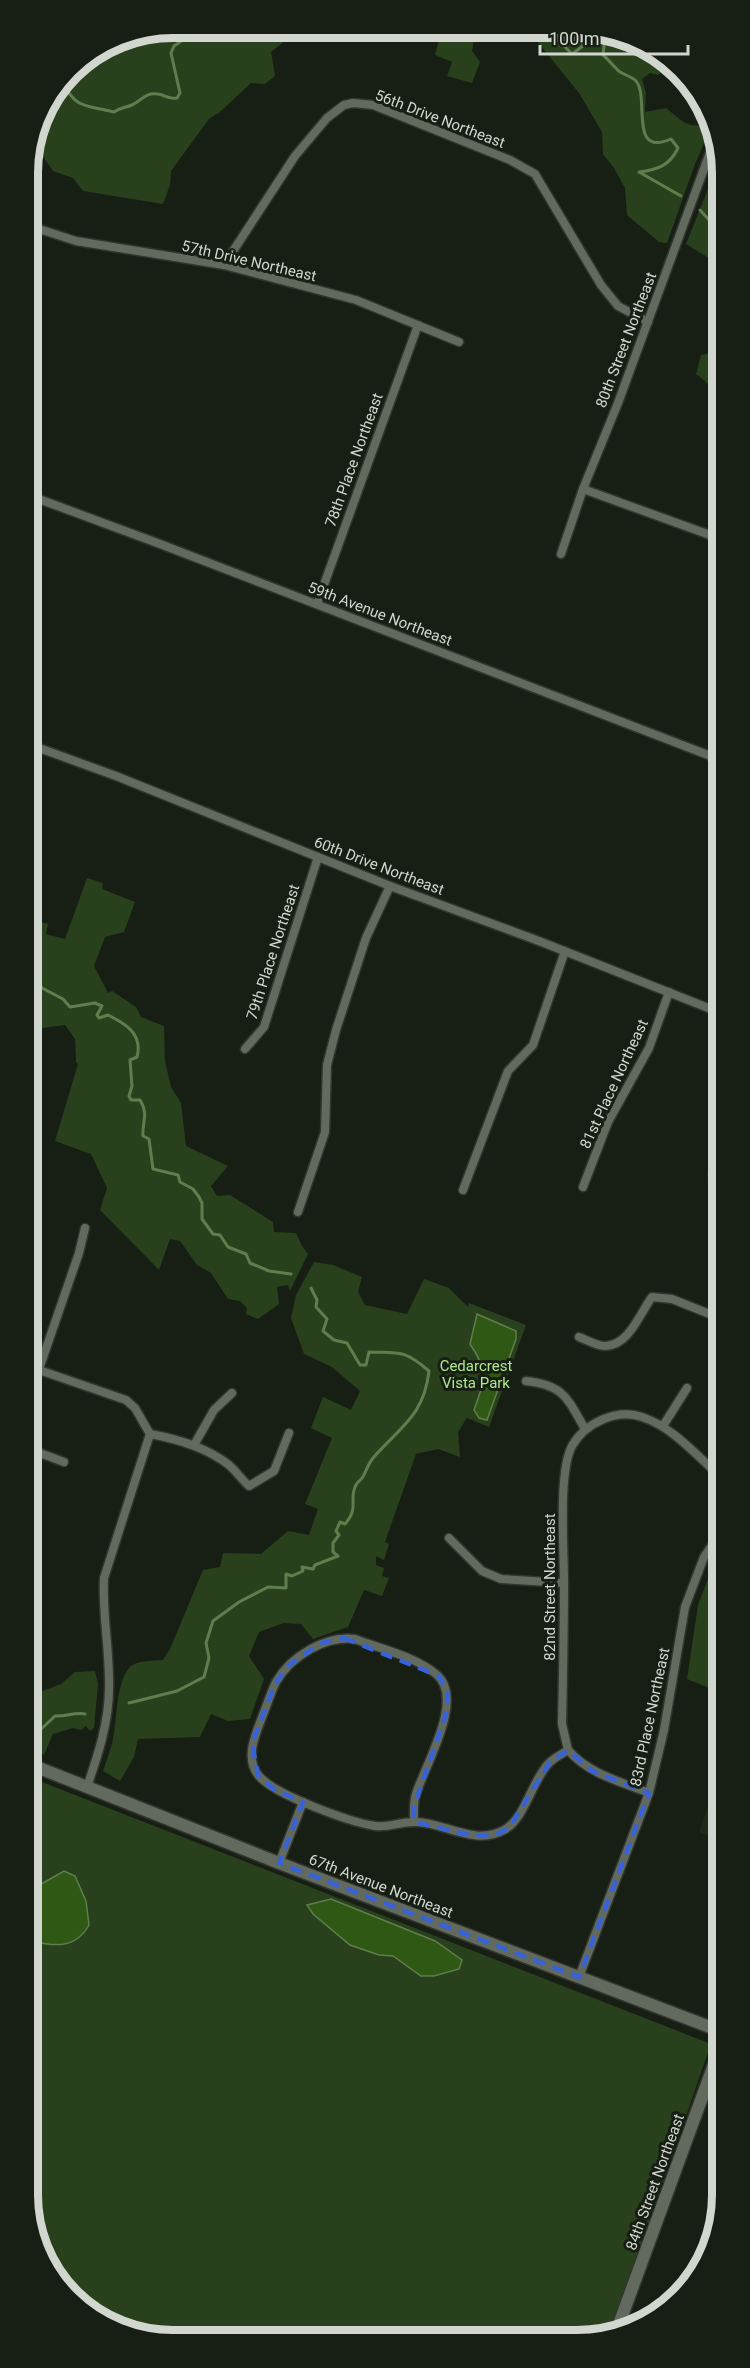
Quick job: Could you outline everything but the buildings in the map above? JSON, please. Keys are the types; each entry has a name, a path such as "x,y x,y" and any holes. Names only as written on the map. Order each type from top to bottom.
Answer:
{"main road":[{"name":"67th Avenue Northeast","path":"38,1767 279,1863 712,2028"},
{"name":"84th Street Northeast","path":"619,2324 712,2070"}],"street":[{"name":"56th Drive Northeast","path":"224,266 295,156 327,118 344,105 353,103 374,105 510,160 535,174 601,285 618,306 648,322"},
{"name":"80th Street Northeast","path":"561,554 583,489 648,322 711,151"},
{"name":"57th Drive Northeast","path":"38,229 76,241 224,266 356,300 459,342"},
{"name":"78th Place Northeast","path":"317,604 418,325"},
{"path":"583,489 712,536"},
{"name":"59th Avenue Northeast","path":"38,499 712,757"},
{"name":"60th Drive Northeast","path":"38,748 712,1009"},
{"name":"79th Place Northeast","path":"244,1049 264,1027 318,857"},
{"path":"298,1212 325,1132 327,1065 336,1030 366,938 390,886"},
{"path":"463,1191 508,1071 533,1045 565,951"},
{"name":"81st Place Northeast","path":"583,1187 608,1122 649,1048 669,992"},
{"path":"85,1228 79,1253 39,1370 126,1400 135,1408 150,1434 194,1444 230,1466 249,1486 274,1471 289,1433"},
{"path":"579,1336 604,1346 618,1344 627,1336 652,1297 672,1299 712,1315"},
{"path":"526,1381 547,1383 565,1396 585,1429 606,1418 621,1415 641,1416 663,1426 712,1469"},
{"path":"663,1426 687,1388"},
{"path":"194,1444 214,1410 232,1393"},
{"name":"82nd Street Northeast","path":"568,1750 562,1724 566,1464 572,1446 585,1429"},
{"path":"87,1786 107,1719 110,1688 103,1600 104,1578 150,1434"},
{"path":"38,1452 64,1462"},
{"path":"449,1538 482,1571 501,1579 564,1582"},
{"name":"83rd Place Northeast","path":"579,1977 649,1793 664,1730 686,1607 704,1557 712,1545"},
{"path":"414,1822 416,1796 446,1714 448,1693 444,1684 439,1676 423,1665 355,1639 344,1638 321,1643 289,1665 275,1684 252,1743 253,1764 258,1775 275,1790 303,1802 377,1826 414,1822 484,1836 503,1831 517,1817 549,1762 568,1750 592,1771 649,1793"},
{"path":"279,1863 303,1802"}],"highlighted area":[{"path":"344,1638 439,1676 448,1693 446,1714 414,1807 414,1822 470,1835 495,1835 509,1828 550,1762 568,1750 592,1771 649,1793 579,1977 279,1863 303,1802 275,1790 258,1775 252,1743 275,1684 289,1665 321,1643"}],"shaded area":[{"path":"477,1314 516,1331 516,1339 487,1420 479,1418 474,1410 483,1383 483,1369 470,1344"},
{"path":"712,1796 712,1837 699,1832"},
{"path":"64,1871 75,1876 86,1901 89,1925 77,1939 55,1945 38,1942 38,1884"},
{"path":"331,1899 435,1941 462,1960 459,1969 434,1976 421,1976 393,1956 379,1955 350,1945 313,1914 307,1905"}],"green space":[{"path":"288,38 271,52 275,76 265,84 251,83 220,112 209,119 171,171 170,185 163,204 83,191 73,178 53,171 41,154 42,138 60,97 90,65 113,51 155,39"},
{"path":"440,38 474,38 472,51 480,62 472,83 447,76 452,62 435,55"},
{"path":"534,38 604,40 641,54 658,64 663,71 658,75 650,73 642,79 646,93 645,112 666,108 690,125 703,125 707,136 667,243 659,242 627,215 625,188 603,154 602,132 579,93"},
{"path":"712,179 712,260 686,244"},
{"path":"712,347 712,389 696,374 701,355 707,354"},
{"path":"87,878 103,883 102,889 135,902 124,932 105,937 94,966 108,993 112,991 136,1007 141,1017 164,1026 165,1061 171,1087 181,1103 186,1146 228,1166 211,1186 217,1196 230,1195 273,1222 274,1232 296,1233 308,1254 290,1291 288,1285 277,1287 279,1304 258,1319 246,1314 247,1308 240,1301 228,1299 211,1273 197,1265 180,1241 170,1239 159,1270 100,1210 107,1188 91,1154 55,1141 78,1064 75,1039 65,1025 38,1029 38,921 48,924 46,934 65,939"},
{"name":"Cedarcrest Vista Park","path":"314,1262 333,1265 362,1277 358,1292 365,1305 407,1314 424,1279 449,1288 468,1307 469,1303 526,1325 489,1427 467,1418 458,1432 460,1457 438,1449 416,1454 385,1542 389,1544 384,1560 376,1556 376,1565 384,1568 382,1576 389,1578 382,1596 364,1590 348,1627 313,1639 301,1624 284,1623 259,1632 249,1656 264,1679 250,1719 228,1721 211,1714 200,1737 138,1739 134,1757 120,1781 103,1771 112,1743 122,1680 134,1664 163,1660 170,1649 203,1570 220,1567 223,1553 261,1554 288,1531 309,1535 318,1509 305,1504 332,1438 311,1428 323,1397 351,1410 360,1391 332,1367 304,1354 291,1318 296,1295"},
{"path":"712,1568 712,1689 687,1679 698,1605"},
{"path":"95,1671 98,1684 94,1728 90,1731 86,1726 81,1730 73,1728 53,1734 44,1755 38,1753 38,1691 61,1684 75,1672"},
{"path":"38,1781 711,2044 613,2325 578,2330 172,2330 146,2328 113,2317 83,2297 65,2278 48,2247 40,2222 38,2196"}],"waterway":[{"path":"66,89 77,102 83,105 114,112 150,94 177,98 180,93 171,53 174,46 186,38"},
{"path":"557,38 572,54 593,39"},
{"path":"605,40 603,55 620,72 636,81 640,89 643,123 649,140 658,143 671,139 678,148 663,166 639,172 681,196"},
{"path":"700,210 712,221"},
{"path":"38,981 42,988 63,999 70,1007 95,1003 102,1006 97,1015 99,1018 108,1015 132,1031 138,1042 138,1049 137,1057 130,1060 132,1086 129,1096 131,1100 140,1100 143,1105 145,1114 143,1136 149,1139 153,1169 178,1175 180,1182 193,1189 202,1203 202,1219 213,1234 220,1235 228,1247 246,1254 250,1263 269,1271 291,1274"},
{"path":"129,1703 177,1691 204,1677 209,1658 206,1643 213,1621 239,1602 268,1587 286,1588 286,1574 292,1576 303,1571 302,1567 313,1569 315,1565 338,1556 333,1552 333,1543 339,1535 336,1531 340,1522 345,1524 352,1513 356,1484 373,1458 409,1420 422,1399 429,1371 413,1359 395,1353 369,1352 366,1365 360,1365 347,1343 334,1340 323,1331 327,1319 316,1307 317,1300 311,1288"},
{"path":"38,1732 55,1716 85,1714"}]}
